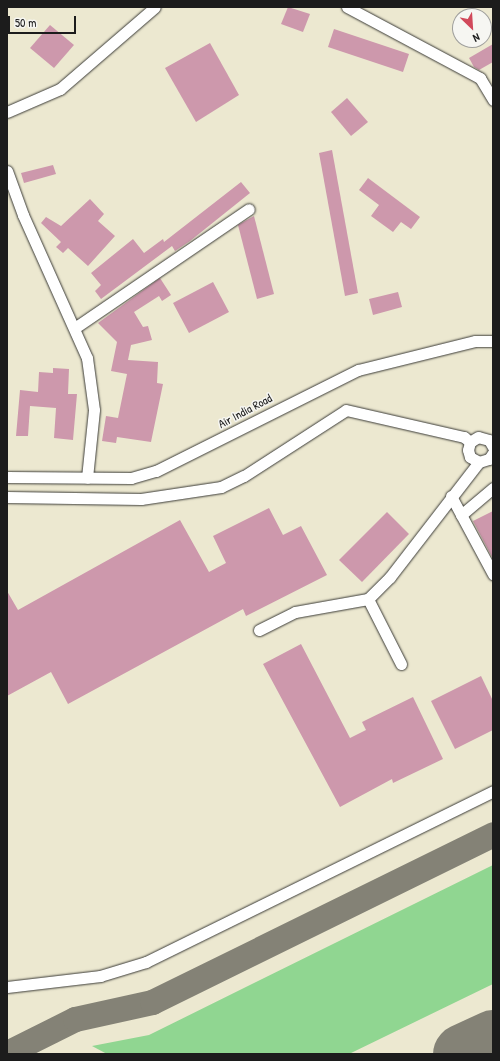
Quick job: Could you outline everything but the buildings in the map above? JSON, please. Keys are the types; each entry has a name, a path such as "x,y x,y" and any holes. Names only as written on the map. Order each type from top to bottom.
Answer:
{"street":[{"path":"7,112 60,89 155,7"},
{"path":"349,7 480,78 493,100"},
{"path":"7,171 10,190 45,267 76,326 93,385 87,478"},
{"path":"76,326 249,209"},
{"name":"Air India Road","path":"7,476 117,480 156,471 358,370 475,340 493,341"},
{"path":"7,497 141,499 221,487 244,476 346,410 464,437 470,442"},
{"path":"470,442 482,437 493,447"},
{"path":"470,442 469,454 488,459"},
{"path":"259,630 295,612 368,599 390,577 451,496 488,459"},
{"path":"461,515 493,488"},
{"path":"451,496 493,574"},
{"path":"7,502 24,498"},
{"path":"368,599 401,664"},
{"path":"7,987 100,976 146,962 493,791"}],"green space":[{"path":"493,865 493,984 349,1054 107,1054 92,1046 149,1035"}],"taxiway":[{"path":"7,1053 75,1019 152,1002 493,834"}],"runway":[{"path":"463,1054 493,1040"}]}
